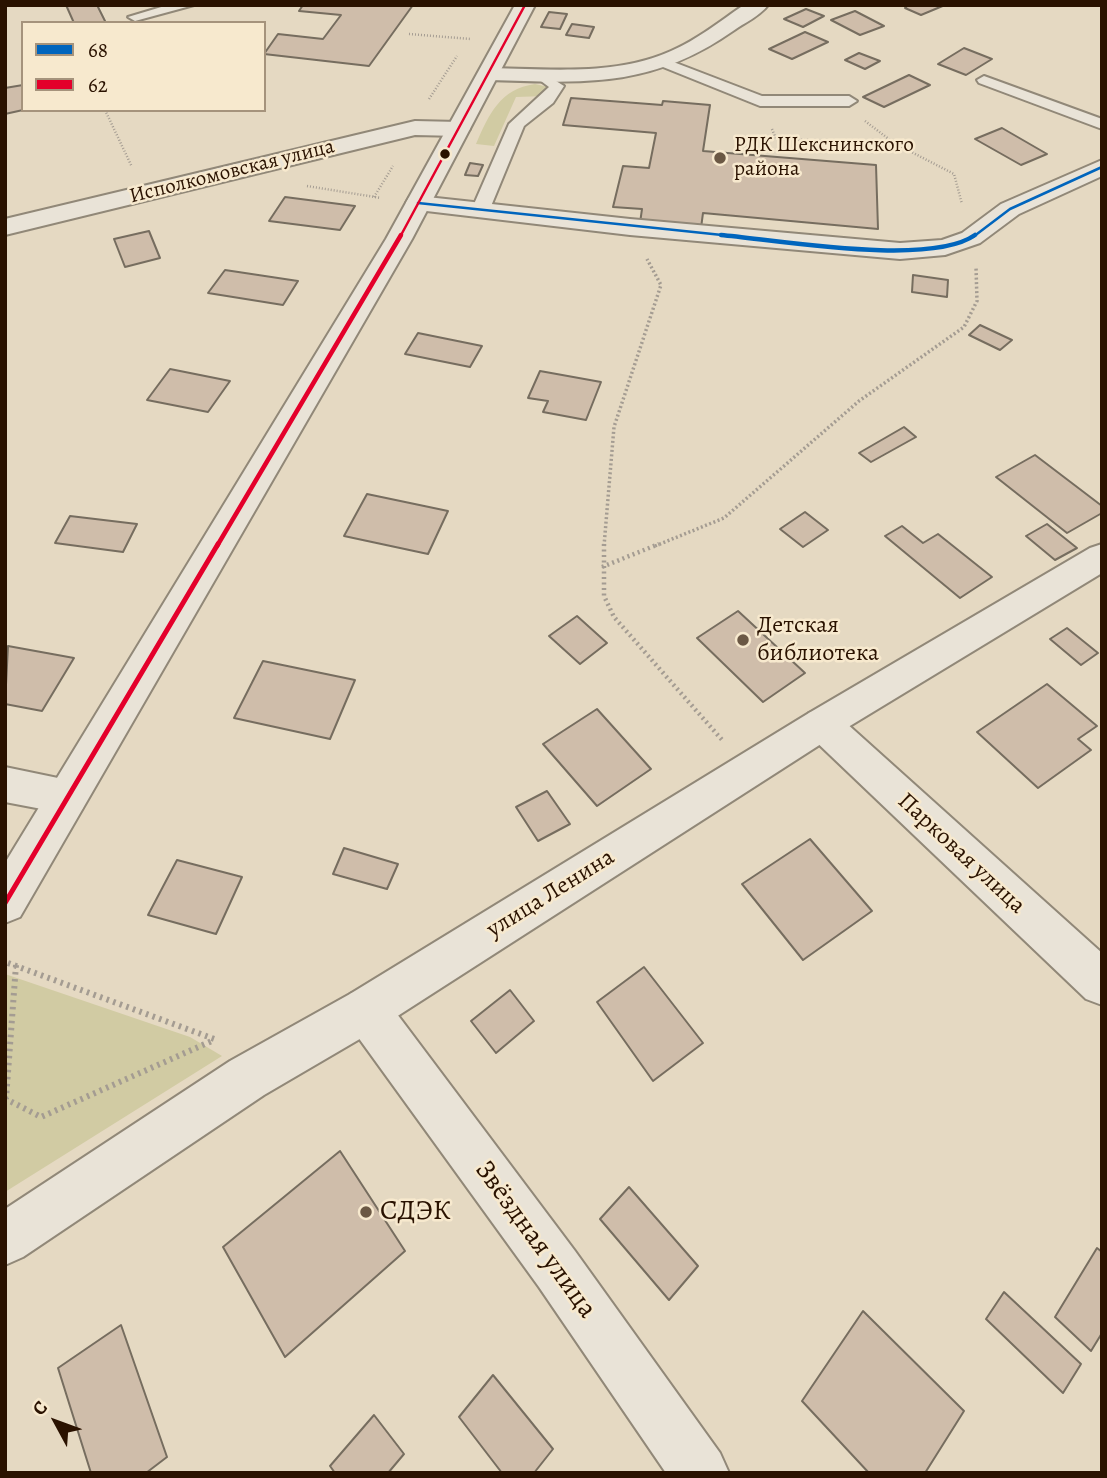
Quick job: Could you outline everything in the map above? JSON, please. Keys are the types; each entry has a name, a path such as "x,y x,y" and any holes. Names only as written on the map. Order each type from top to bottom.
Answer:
{"street":[{"path":"5,903 418,203 526,5"},
{"path":"490,74 610,72 663,62 693,48 758,5"},
{"name":"Исполкомовская улица","path":"5,227 415,128 459,129"},
{"path":"418,203 630,227 900,251 946,247 971,238 1010,209 1102,167"},
{"name":"улица Ленина","path":"5,1239 247,1078 366,1010 822,724 1102,557"},
{"name":"Парковая улица","path":"822,724 1102,983"},
{"path":"5,784 68,796"},
{"name":"Звёздная улица","path":"366,1010 557,1269 700,1473"}],"lane":[{"path":"135,17 187,5"},
{"path":"663,62 760,101 844,101"},
{"path":"480,211 517,124 525,115 549,102 557,86 540,75"},
{"path":"984,80 1102,124"}],"path":[{"path":"409,34 478,39"},
{"path":"425,106 468,38"},
{"path":"601,567 724,518 859,401 964,327 977,302 978,278 971,238 954,174 894,143 844,101"},
{"path":"106,112 145,193"},
{"path":"776,139 894,143"},
{"path":"374,197 396,161"},
{"path":"630,227 661,285 614,427 601,567 604,596 614,617 748,770"},
{"path":"8,963 216,1039 247,1078"},
{"path":"16,965 6,1099 41,1117 216,1039"}],"shaded area":[{"path":"535,84 548,87 546,96 516,97 494,146 476,144 491,113 504,97"},
{"path":"5,974 190,1037 222,1056 5,1192"}],"building":[{"path":"66,5 97,5 105,21 73,21"},
{"path":"303,5 413,5 369,66 266,54 278,34 323,39 341,15 299,11"},
{"path":"908,5 945,5 921,15 905,8"},
{"path":"806,9 824,16 803,27 784,19"},
{"path":"855,11 884,26 860,35 831,20"},
{"path":"549,12 567,14 560,29 541,27"},
{"path":"572,24 594,27 589,38 566,35"},
{"path":"805,32 828,42 792,59 769,49"},
{"path":"964,48 992,59 966,75 938,64"},
{"path":"859,53 880,61 865,69 845,60"},
{"path":"909,75 930,85 884,107 863,97"},
{"path":"21,85 21,110 5,114 5,88"},
{"name":"РДК Шекснинского района","path":"571,98 662,105 663,101 710,105 703,151 876,165 878,229 703,213 701,228 640,223 642,209 613,207 623,166 649,168 656,133 563,125"},
{"path":"1002,128 1047,154 1021,165 975,139"},
{"path":"470,163 483,165 478,176 465,175"},
{"path":"285,197 355,206 340,230 269,221"},
{"path":"149,231 160,258 125,267 114,239"},
{"path":"225,270 298,281 283,305 208,293"},
{"path":"913,275 948,280 947,297 912,292"},
{"path":"980,325 1012,340 1000,350 969,335"},
{"path":"418,333 482,346 470,367 405,354"},
{"path":"170,369 230,381 208,412 147,400"},
{"path":"540,371 601,382 586,420 543,412 548,401 528,398"},
{"path":"904,427 916,437 871,462 859,453"},
{"path":"1035,455 1102,506 1102,513 1067,533 996,477"},
{"path":"367,494 448,511 428,554 344,536"},
{"path":"805,512 828,530 803,547 780,529"},
{"path":"70,516 137,524 123,552 55,543"},
{"path":"1047,524 1077,548 1055,560 1026,536"},
{"path":"902,526 923,543 938,534 992,577 960,598 885,536"},
{"path":"738,611 805,673 763,702 697,638"},
{"path":"577,616 607,643 580,664 549,636"},
{"path":"1067,628 1098,653 1081,665 1050,639"},
{"path":"8,646 74,658 42,711 5,704"},
{"path":"263,661 355,680 330,739 234,718"},
{"path":"1047,684 1097,726 1078,739 1091,750 1038,788 977,732"},
{"path":"597,709 651,769 597,806 543,744"},
{"path":"547,791 570,824 538,841 516,807"},
{"path":"810,839 872,911 803,960 742,884"},
{"path":"344,848 398,864 387,889 333,874"},
{"path":"177,860 242,877 216,934 148,915"},
{"path":"644,967 703,1043 653,1081 597,1002"},
{"path":"510,990 534,1021 496,1053 471,1021"},
{"path":"340,1151 405,1251 285,1357 223,1247"},
{"path":"629,1187 698,1266 669,1300 600,1219"},
{"path":"1097,1248 1102,1252 1102,1333 1091,1351 1055,1317"},
{"path":"1004,1292 1081,1364 1063,1393 986,1319"},
{"path":"863,1311 964,1411 925,1473 869,1473 802,1401"},
{"path":"121,1325 167,1457 146,1473 91,1473 58,1368"},
{"path":"493,1375 553,1449 534,1473 502,1473 459,1417"},
{"path":"374,1415 404,1454 388,1473 335,1473 330,1466"}],"transit line":[{"name":"62","path":"5,903 399,239 525,5"},
{"name":"68","path":"418,203 630,227 900,251 945,247 971,238 1010,209 1102,167"}],"place":[{"name":"РДК Шекснинского района","path":"720,158"},
{"name":"Детская библиотека","path":"743,640"},
{"name":"СДЭК","path":"366,1212"}]}
